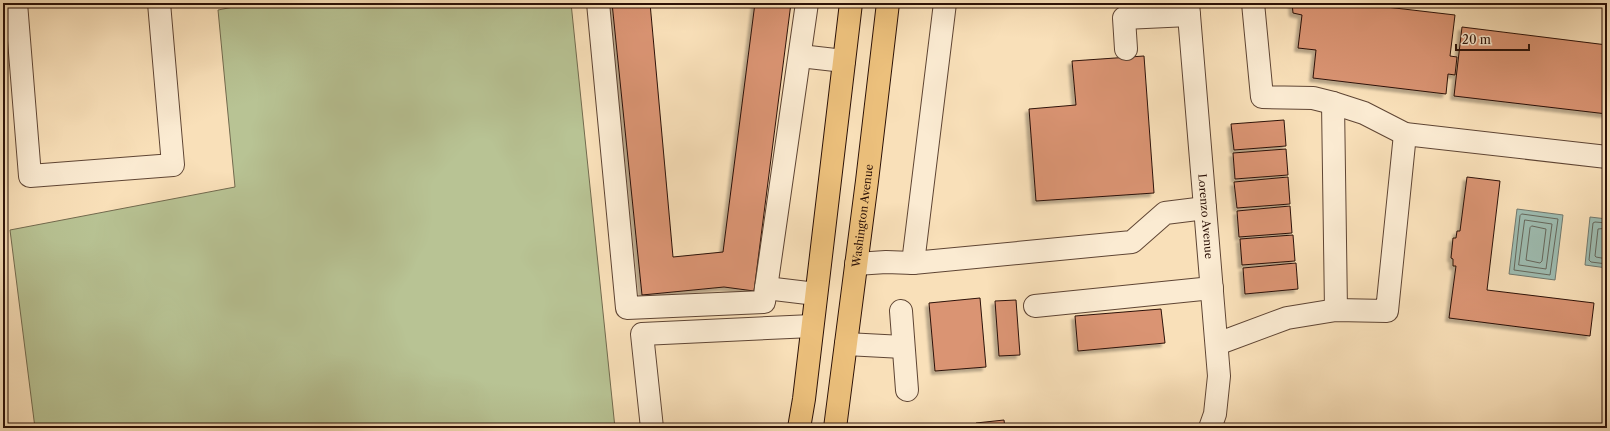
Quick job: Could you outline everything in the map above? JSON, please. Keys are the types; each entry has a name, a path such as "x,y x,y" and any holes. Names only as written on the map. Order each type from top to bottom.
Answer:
{"main road":[{"path":"799,428 851,3"},
{"name":"Washington Avenue","path":"835,428 888,3"}],"street":[{"path":"16,3 30,176 173,165 160,3"},
{"path":"598,3 627,308 764,302 807,3"},
{"path":"913,263 945,3"},
{"path":"1252,3 1262,97 1313,98 1333,103 1364,113 1405,134 1607,157"},
{"path":"1126,50 1124,18 1189,9"},
{"name":"Lorenzo Avenue","path":"1189,9 1219,376 1215,414 1210,428"},
{"path":"800,56 844,60"},
{"path":"1333,103 1336,310"},
{"path":"1217,344 1287,318 1336,310 1387,311 1405,134"},
{"path":"856,264 886,262 913,263 1132,242 1165,213 1205,208"},
{"path":"766,288 816,294"},
{"path":"1035,306 1212,288"},
{"path":"901,311 906,390"},
{"path":"652,428 642,334 812,326"},
{"path":"846,344 904,347"}],"green space":[{"path":"254,3 571,3 615,428 35,428 10,230 235,187 218,10"}],"water":[{"path":"1517,209 1563,215 1555,280 1509,274"},
{"path":"1590,217 1607,219 1607,268 1585,265"}],"building":[{"path":"612,3 650,3 673,257 723,252 755,3 791,3 754,291 724,287 642,295"},
{"path":"1292,3 1352,3 1455,15 1450,56 1457,57 1455,75 1448,74 1446,94 1313,78 1316,50 1298,48 1302,15 1293,13"},
{"path":"1462,27 1607,45 1607,114 1454,96"},
{"path":"1144,56 1154,193 1036,201 1029,109 1076,105 1072,61"},
{"path":"1284,120 1286,146 1234,150 1231,124"},
{"path":"1286,149 1288,175 1235,179 1233,153"},
{"path":"1288,177 1290,204 1237,208 1234,182"},
{"path":"1467,177 1500,181 1487,290 1594,303 1590,336 1449,318 1456,266 1453,266 1453,259 1451,258 1453,238 1456,238 1457,231 1460,231"},
{"path":"1290,206 1292,233 1239,237 1237,211"},
{"path":"1293,235 1295,261 1242,265 1240,239"},
{"path":"1296,263 1298,289 1245,294 1243,268"},
{"path":"980,298 986,367 935,371 929,303"},
{"path":"1016,300 1020,355 999,356 995,301"},
{"path":"1161,309 1165,343 1078,351 1075,316"},
{"path":"1004,420 1005,428 977,428 976,423"}]}
